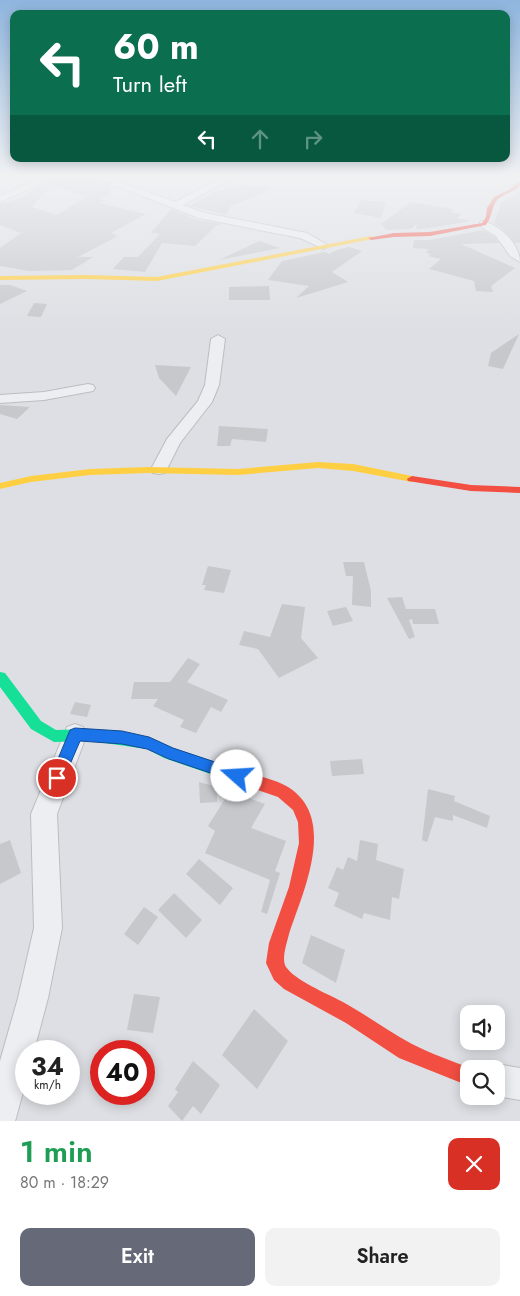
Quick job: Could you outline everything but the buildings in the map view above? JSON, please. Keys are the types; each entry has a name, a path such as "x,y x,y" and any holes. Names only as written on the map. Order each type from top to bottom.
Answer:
{"street":[{"path":"262,227 303,235 324,246"},
{"path":"0,278 86,277 157,279 376,237 464,230 473,227"},
{"path":"489,227 500,234 514,254 520,259"},
{"path":"160,469 173,442 205,402 212,385 218,339"},
{"path":"0,400 44,396 88,388"},
{"path":"0,486 24,478 67,471 160,469 246,472 310,465 328,465 468,490 520,490"},
{"path":"0,677 36,725 54,736 75,734 122,738 149,743 169,753 283,792 298,805 306,821 307,843 297,887 278,943 275,963 280,974 290,983 326,1002 406,1051 460,1072"},
{"path":"0,1118 33,998 48,928 44,814 75,734"},
{"path":"505,1082 520,1084"}],"traffic: fast":[{"path":"0,677 36,725 54,736 90,735 149,743 169,753 231,774"}],"traffic: slow":[{"path":"0,278 86,277 157,279 371,238"},
{"path":"0,486 60,474 119,470 238,472 318,465 377,471 412,479"}],"traffic: jam":[{"path":"371,238 430,234 466,227"},
{"path":"412,479 471,488 520,490"},
{"path":"231,774 283,792 298,805 306,821 307,843 297,887 278,943 275,963 280,974 290,983 352,1017 406,1051 460,1073"}],"route":[{"path":"57,778 75,734 122,738 149,743 169,753 237,776"}]}
